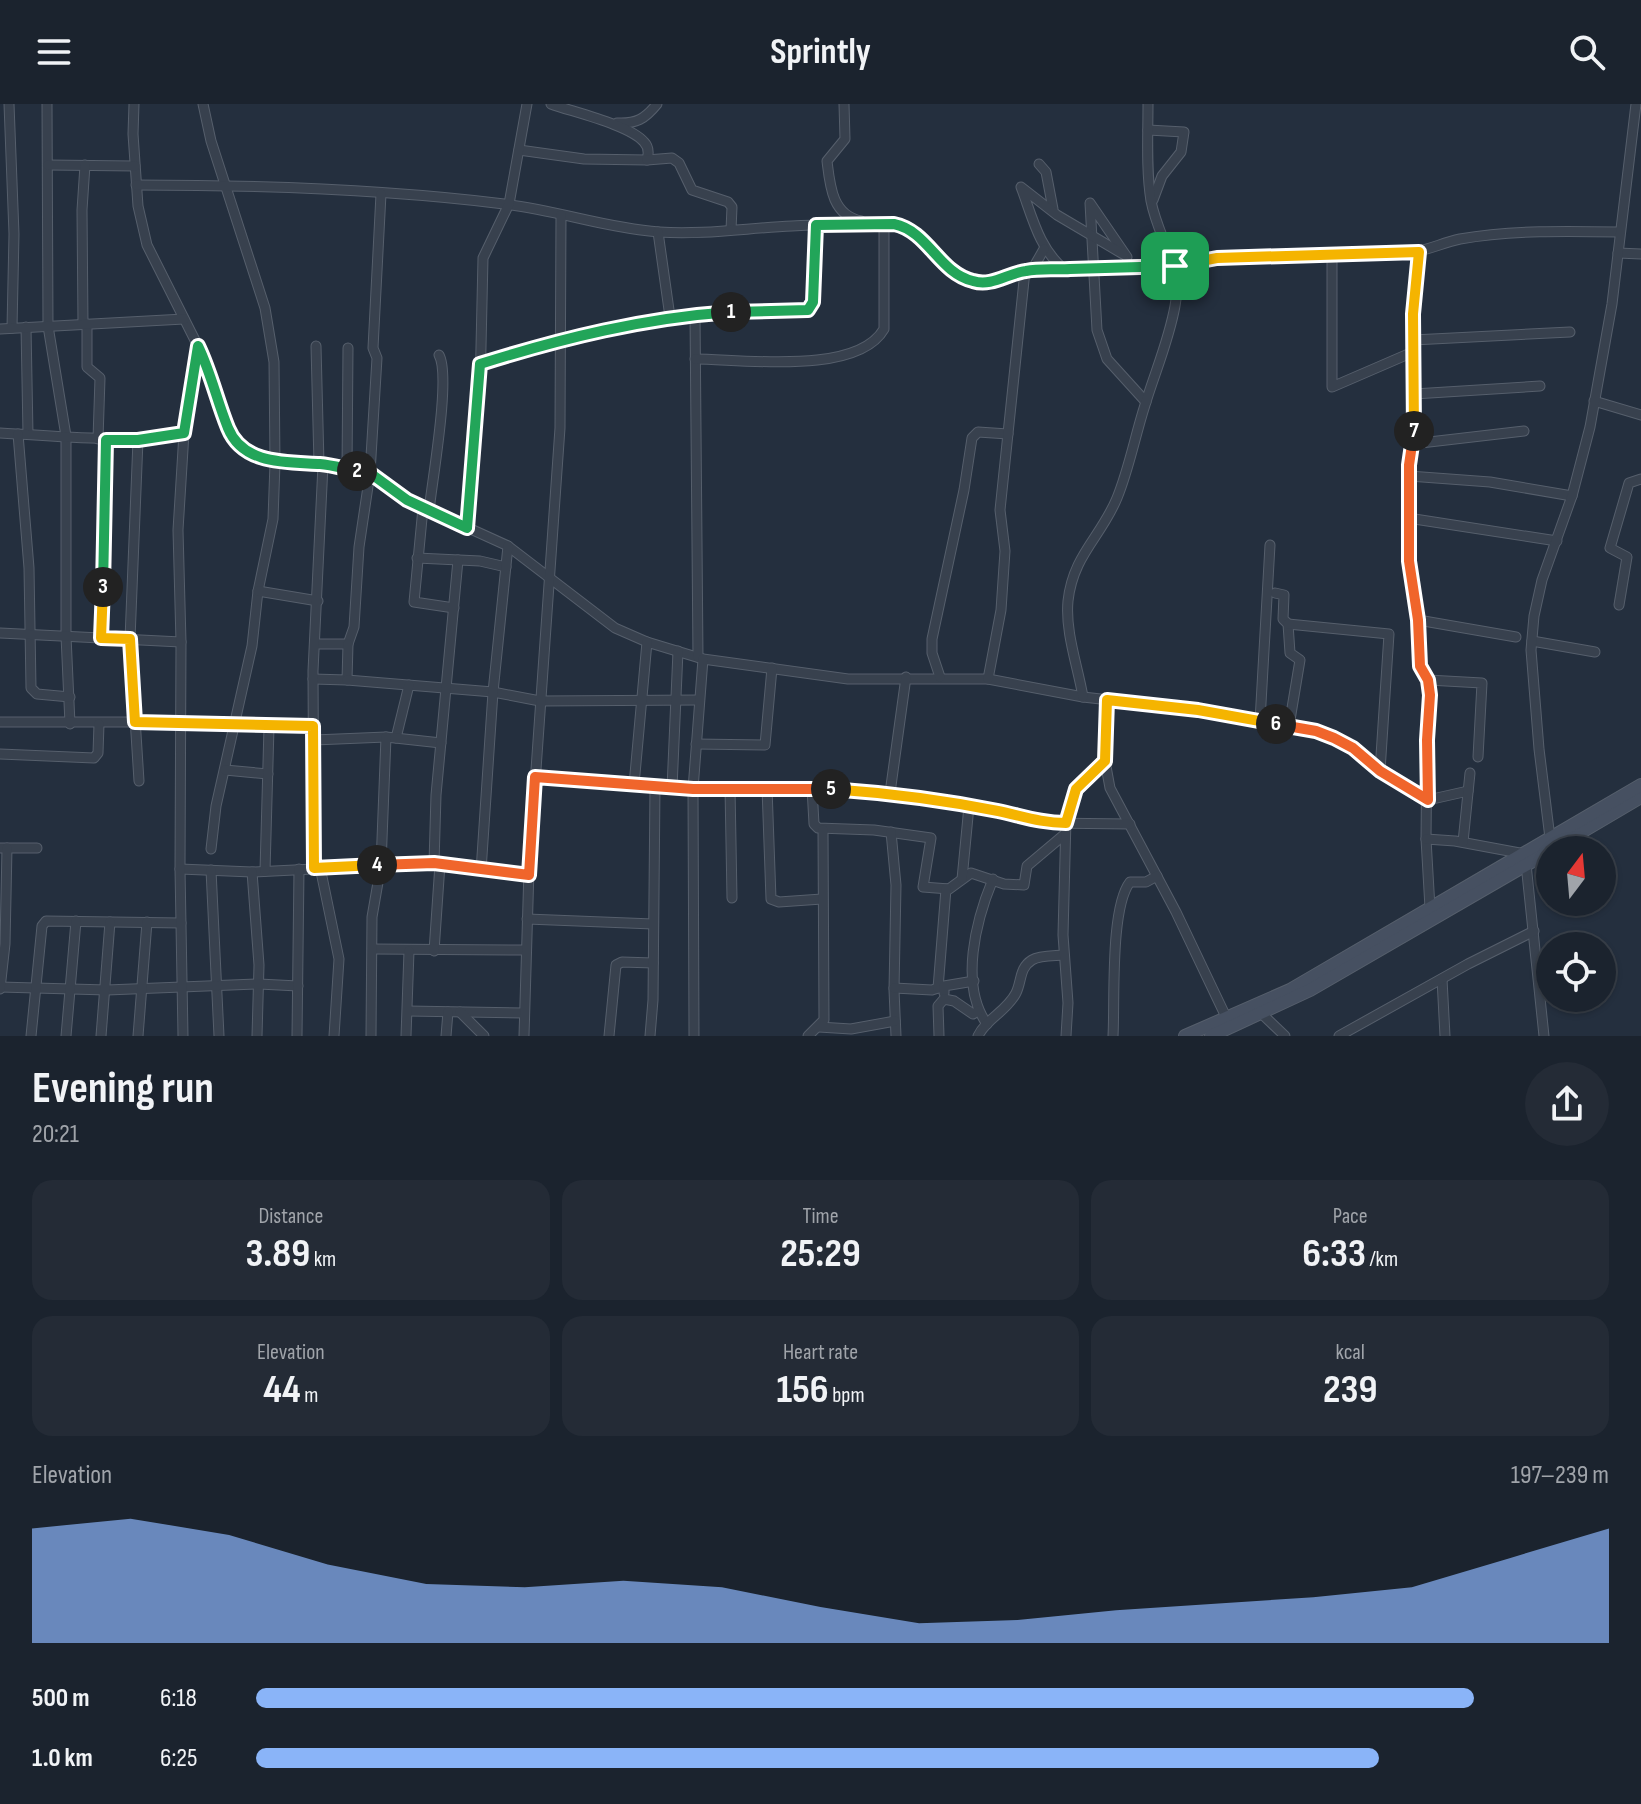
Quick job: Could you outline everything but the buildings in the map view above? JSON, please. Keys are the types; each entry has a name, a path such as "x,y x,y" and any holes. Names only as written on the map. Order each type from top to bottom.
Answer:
{"main road":[{"path":"1566,836 1641,785"},
{"path":"1569,836 1641,797"},
{"path":"1211,1036 1361,962 1536,855"},
{"path":"1185,1036 1290,990 1430,908 1527,860"}],"street":[{"path":"9,104 14,234 12,328"},
{"path":"47,104 48,326 66,436 66,636 70,724"},
{"path":"134,104 136,185 147,245 209,368 229,431 239,445 275,463 321,464 370,473 407,500 508,546 606,622 647,642 700,658 848,679 988,679 1083,697 1198,710 1289,726 1334,738 1428,800 1468,791"},
{"path":"203,104 211,141 265,308 274,362 273,519 258,591 252,646 216,806 211,849"},
{"path":"467,528 480,364 483,258 509,204 527,104"},
{"path":"551,104 612,123 644,141 649,151 647,160"},
{"path":"612,123 634,124 657,104"},
{"path":"844,104 845,139 827,161 831,195 844,213 856,221 905,226 917,234 940,260 969,281 981,283 1028,270 1175,266 1217,258 1419,252 1461,239 1552,231 1620,232"},
{"path":"1083,697 1068,620 1070,585 1085,548 1115,503 1176,305 1175,266 1157,227 1152,203 1148,173 1148,104"},
{"path":"1550,836 1539,749 1532,641 1542,580 1572,496 1594,401 1612,304 1636,104"},
{"path":"1148,130 1184,132 1181,152 1162,176 1152,203"},
{"path":"519,150 584,159 672,158 679,163 692,190 728,202 732,207 731,230"},
{"path":"1039,164 1046,172 1053,209"},
{"path":"48,165 135,166"},
{"path":"85,165 82,210 87,367 100,378 106,532 101,638"},
{"path":"136,185 226,185 509,204 591,223 658,232 700,233 884,224"},
{"path":"1065,269 1044,249 1021,187 1057,215 1142,267"},
{"path":"347,680 348,644 354,627 359,547 370,473 377,371 373,348 381,194"},
{"path":"1127,257 1090,203 1096,268 1097,330 1107,359 1146,402"},
{"path":"524,1036 529,875 560,428 561,215"},
{"path":"695,359 790,362 841,356 865,347 878,338 884,329 884,224"},
{"path":"480,364 559,339 670,317 808,310 813,302 816,225"},
{"path":"658,232 670,317"},
{"path":"988,679 1002,595 1005,551 1000,510 1028,270 1044,249"},
{"path":"1419,252 1413,314 1414,394 1408,518 1409,561 1418,620 1420,666 1428,680 1430,706 1426,839 1430,908"},
{"path":"1618,253 1641,254"},
{"path":"1332,255 1332,387 1413,352"},
{"path":"694,1036 693,789 700,658 695,315"},
{"path":"0,329 184,319"},
{"path":"26,327 23,434 31,688 37,694 70,697"},
{"path":"1413,340 1570,332"},
{"path":"183,1036 178,530 184,433 198,346"},
{"path":"316,346 321,464 313,726 317,868 339,959 334,1036"},
{"path":"347,469 348,348"},
{"path":"439,355 443,395 417,558 414,602 454,608"},
{"path":"1414,394 1540,386"},
{"path":"1594,401 1641,415"},
{"path":"1412,444 1524,431"},
{"path":"940,677 932,653 932,639 972,438 978,432 1008,434"},
{"path":"0,433 138,440 184,433"},
{"path":"138,440 130,639 139,781"},
{"path":"1409,476 1490,482 1572,496"},
{"path":"1619,605 1627,557 1610,548 1629,483 1641,479"},
{"path":"1408,518 1557,541"},
{"path":"1260,721 1270,545"},
{"path":"481,871 493,692 508,546"},
{"path":"417,558 480,561 506,567"},
{"path":"434,951 436,795 458,560"},
{"path":"258,591 318,601"},
{"path":"1275,593 1284,595 1283,619 1288,624 1389,634 1380,771"},
{"path":"1418,620 1516,637"},
{"path":"1288,624 1290,653 1300,660 1289,726"},
{"path":"0,633 181,642"},
{"path":"1532,641 1595,652"},
{"path":"634,785 647,642"},
{"path":"315,644 348,644"},
{"path":"672,788 678,651"},
{"path":"696,744 765,745 772,668"},
{"path":"890,793 906,677"},
{"path":"313,679 493,692 540,701 699,700"},
{"path":"1428,680 1482,683 1478,757"},
{"path":"371,1036 374,899 381,865 391,738 409,685"},
{"path":"1107,700 1105,761 1110,788 1227,1019"},
{"path":"0,722 313,726"},
{"path":"0,754 94,758 98,753 99,724"},
{"path":"265,871 269,727"},
{"path":"314,740 391,738 441,743"},
{"path":"1066,1036 1066,828 1076,789 1105,761"},
{"path":"225,770 268,774"},
{"path":"1463,842 1470,773"},
{"path":"535,777 693,789 812,788 890,793 1000,811 1066,828 1130,824"},
{"path":"650,1036 655,786"},
{"path":"730,788 732,898"},
{"path":"767,788 771,899 779,902 822,899"},
{"path":"812,788 814,824 823,830 891,832 931,838 923,887 946,889 971,873 1004,884 1024,885 1027,866 1066,828"},
{"path":"962,879 969,806"},
{"path":"808,1036 824,1020 823,830"},
{"path":"891,832 896,885 896,1036"},
{"path":"1426,839 1463,842 1527,860 1544,1036"},
{"path":"37,848 4,848 5,944 0,988 107,990 259,984 298,986"},
{"path":"180,869 252,872 437,864 529,875"},
{"path":"297,1036 299,869"},
{"path":"211,870 219,1036"},
{"path":"252,872 259,984 257,1036"},
{"path":"1113,1036 1117,921 1121,897 1130,882 1146,882 1157,876"},
{"path":"987,1024 978,1011 974,981 977,920 993,879"},
{"path":"944,999 941,987 946,889"},
{"path":"527,919 653,924"},
{"path":"31,1036 46,921 181,923"},
{"path":"66,1036 76,921"},
{"path":"101,1036 110,922"},
{"path":"138,1036 147,922"},
{"path":"1339,1036 1534,931"},
{"path":"373,949 526,950"},
{"path":"406,1036 409,951"},
{"path":"978,1036 1002,1012 1016,992 1020,972 1034,959 1064,955"},
{"path":"609,1036 616,965 622,962 653,963"},
{"path":"1442,979 1445,1036"},
{"path":"894,988 932,990 974,981"},
{"path":"944,999 954,1001 973,1014 978,1011"},
{"path":"939,1036 938,1006 944,999"},
{"path":"408,1011 523,1013"},
{"path":"446,1036 448,1012"},
{"path":"460,1012 484,1036"},
{"path":"1261,1013 1285,1036"},
{"path":"819,1027 851,1032 895,1021"}],"route":[{"path":"816,225 905,226 958,275 981,283 1025,271 1175,266 1217,258 1419,252 1413,314 1414,427 1409,465 1408,518 1409,561 1418,620 1420,666 1428,680 1430,695 1428,800 1380,771 1353,748 1316,731 1198,710 1107,700 1105,761 1076,789 1069,803 1066,823 1032,821 1000,811 890,793 792,787 693,789 535,777 529,875 434,863 314,868 313,726 135,722 130,639 101,638 106,440 138,440 184,433 198,346 209,368 229,431 239,445 275,463 323,465 370,473 407,500 467,528 480,364 559,339 670,317 808,310 813,302 816,225"}]}
